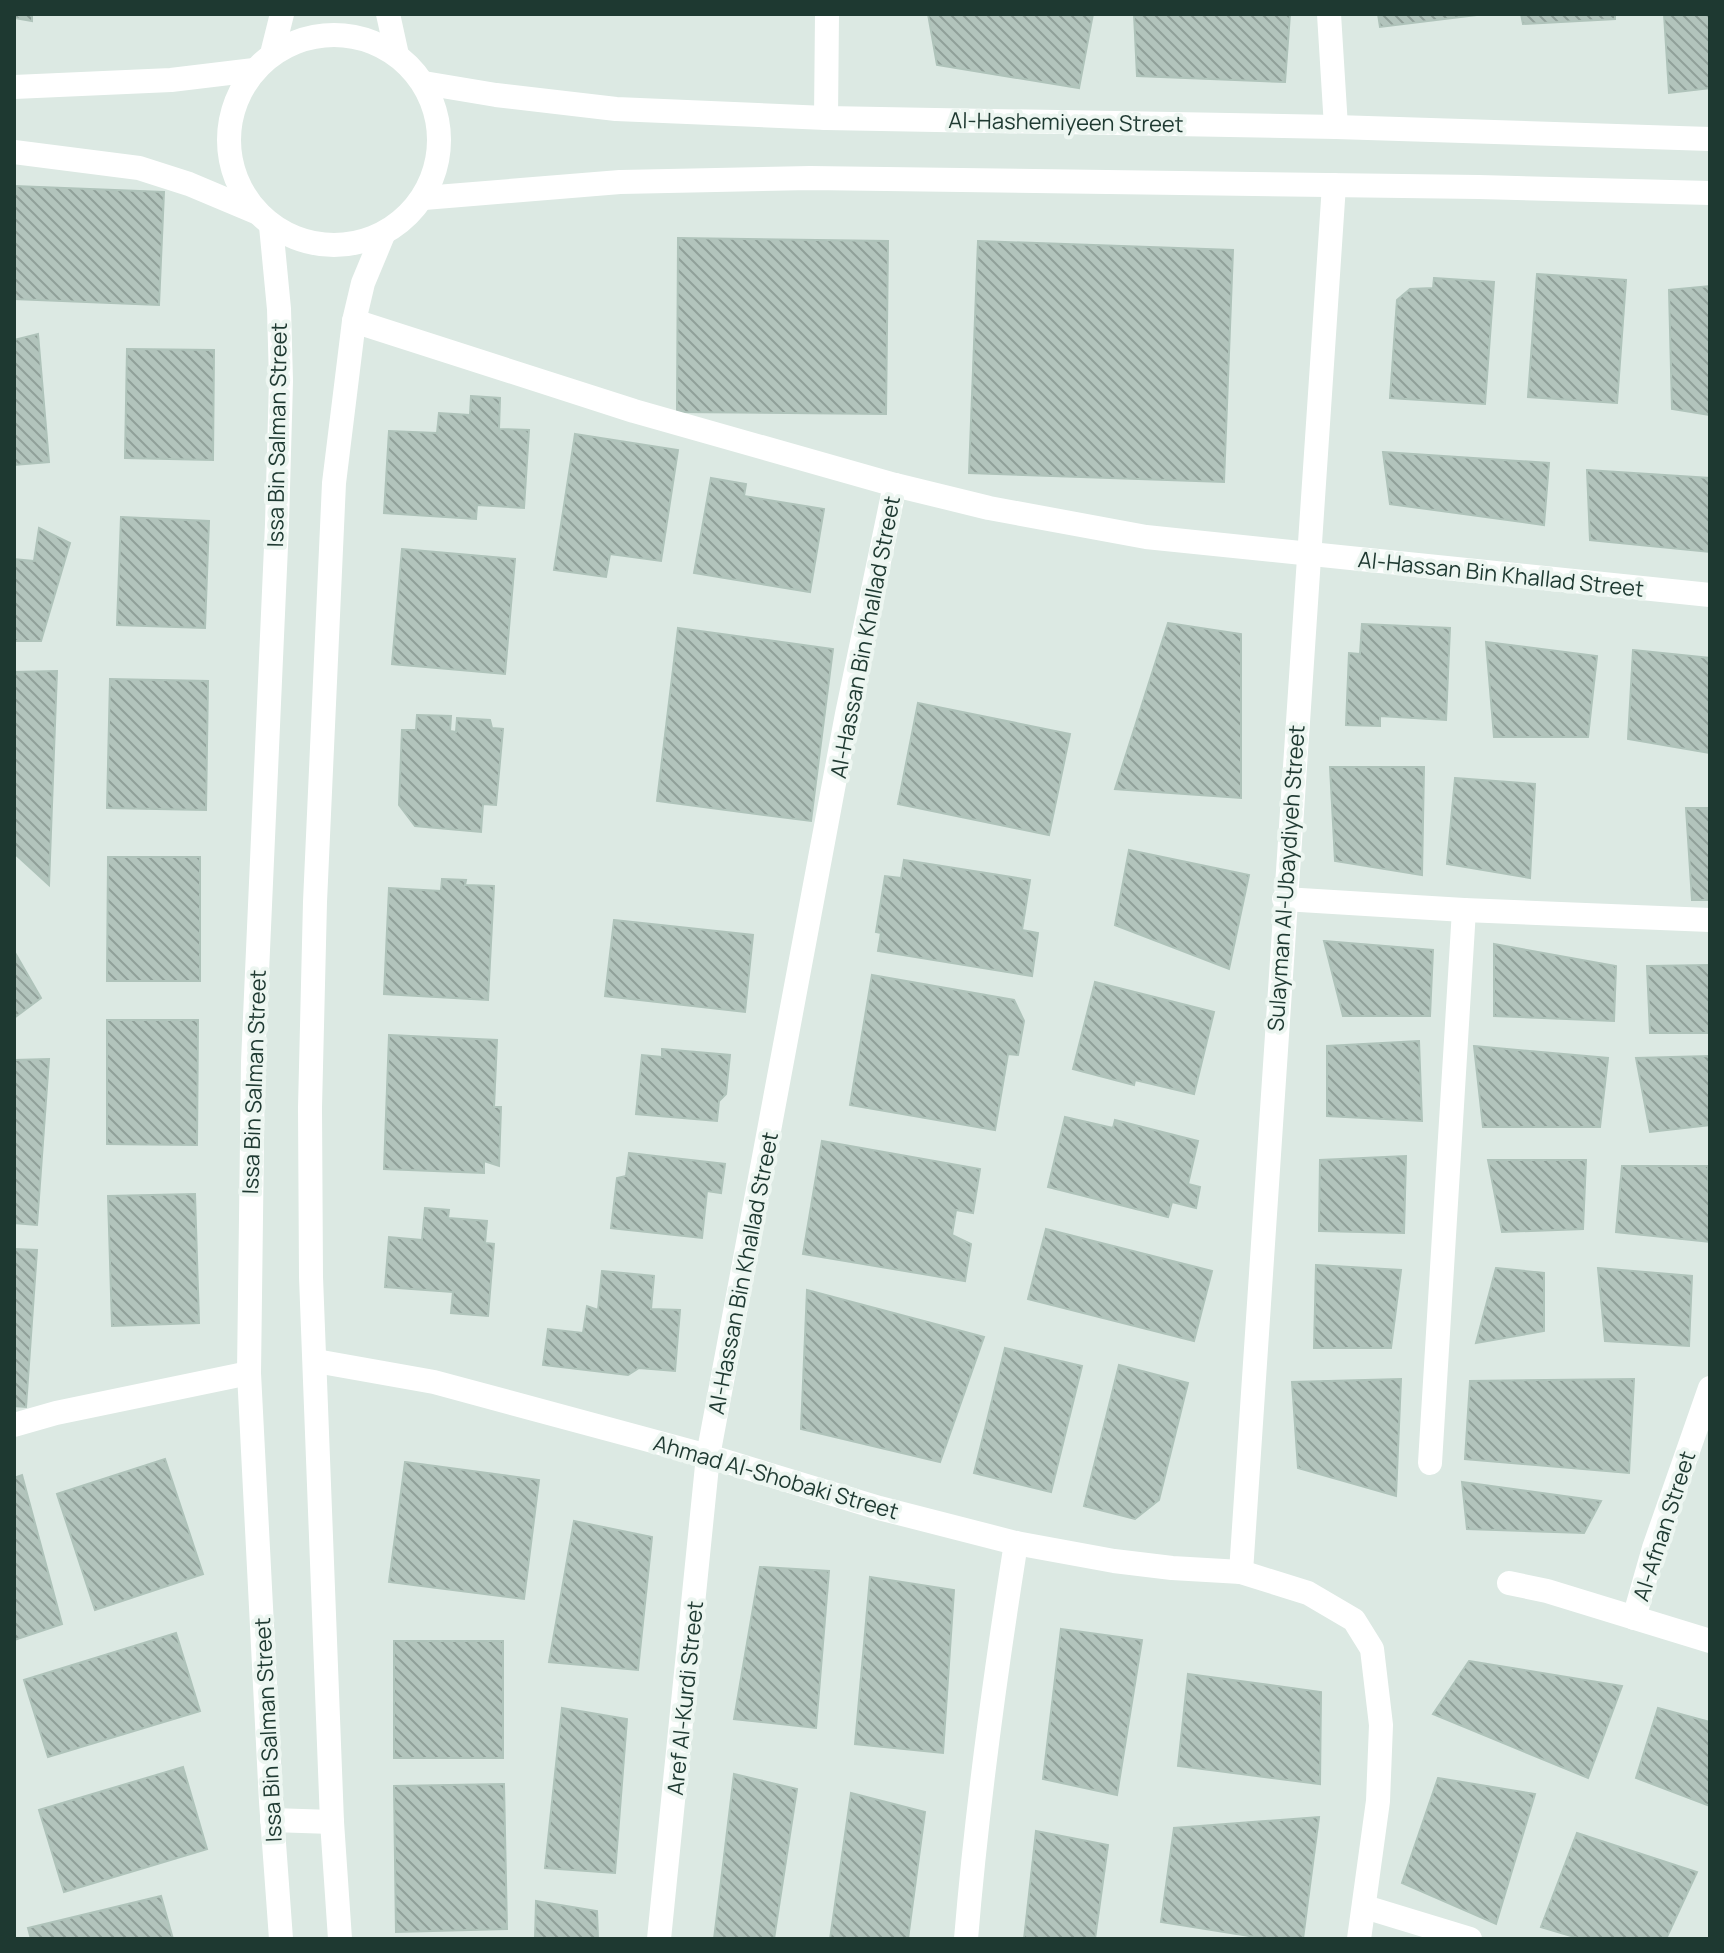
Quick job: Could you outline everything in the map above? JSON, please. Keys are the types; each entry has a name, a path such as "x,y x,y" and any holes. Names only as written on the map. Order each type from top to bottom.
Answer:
{"street":[{"path":"264,220 236,181 228,143 234,105 263,62 282,14"},
{"path":"388,14 397,55"},
{"path":"826,118 827,14"},
{"path":"1329,14 1336,127"},
{"path":"14,87 171,80 263,62 302,39 334,35 367,39 397,55 424,83 439,120 439,160 424,198 397,226 383,235 355,244 326,246 297,240 264,220 189,184 139,168 14,152"},
{"name":"Al-Hashemiyeen Street","path":"424,83 616,109 826,118 1336,127 1710,139"},
{"path":"424,198 620,182 810,178 1710,193"},
{"name":"Sulayman Al-Ubaydiyeh Street","path":"1241,1572 1334,185"},
{"name":"Issa Bin Salman Street","path":"264,220 279,309 281,381 253,1062 249,1373 281,1939"},
{"path":"340,1939 332,1822 311,1277 310,1123 315,902 334,483 354,321 363,283 383,235"},
{"path":"354,321 634,411 895,485"},
{"name":"Al-Hassan Bin Khallad Street","path":"708,1456 847,714 895,485 989,508 1146,537 1710,595"},
{"path":"1284,899 1710,920"},
{"path":"1430,1463 1464,910"},
{"name":"Ahmad Al-Shobaki Street","path":"316,1361 434,1382 708,1456 879,1508 1016,1543 1157,1567 1241,1572 1308,1593 1354,1620 1372,1649 1381,1725 1378,1801 1359,1939"},
{"path":"14,1425 56,1413 249,1373"},
{"name":"Al-Afnan Street","path":"1634,1618 1668,1507 1710,1388"},
{"name":"Aref Al-Kurdi Street","path":"659,1939 708,1456"},
{"path":"966,1939 992,1699 1016,1543"},
{"path":"1509,1583 1547,1591 1710,1641"},
{"path":"272,1820 332,1822"},
{"path":"1365,1907 1470,1939"}],"building":[{"path":"14,14 32,14 32,21 14,18"},
{"path":"928,14 1093,14 1079,88 937,65"},
{"path":"1134,14 1290,14 1285,82 1137,76"},
{"path":"1378,14 1485,14 1380,27"},
{"path":"1521,14 1615,14 1615,19 1523,24"},
{"path":"1664,14 1710,14 1710,88 1669,93"},
{"path":"14,186 164,192 159,305 14,299"},
{"path":"678,238 888,241 886,414 677,412"},
{"path":"978,241 1233,250 1224,482 969,473"},
{"path":"1537,274 1626,280 1617,403 1528,397"},
{"path":"1434,278 1494,282 1485,404 1390,398 1397,300 1410,289 1433,288"},
{"path":"1710,286 1710,415 1672,409 1669,290"},
{"path":"38,334 49,462 14,465 14,340"},
{"path":"127,349 214,350 213,460 125,458"},
{"path":"471,396 500,398 499,429 529,430 524,508 477,505 476,519 384,513 389,431 437,433 439,413 470,415"},
{"path":"575,434 678,450 661,561 610,554 606,577 554,570"},
{"path":"1383,452 1549,463 1544,525 1390,504"},
{"path":"1587,470 1710,478 1710,552 1590,540"},
{"path":"711,478 746,484 744,496 824,509 810,592 694,573"},
{"path":"121,517 209,521 205,628 117,625"},
{"path":"39,528 70,543 41,641 14,641 14,559 34,561"},
{"path":"402,549 515,559 505,674 392,664"},
{"path":"1168,623 1241,634 1241,798 1115,789"},
{"path":"1362,624 1450,628 1446,720 1380,716 1380,726 1346,725 1349,653 1360,654"},
{"path":"678,628 833,649 811,821 657,801"},
{"path":"1486,642 1597,656 1588,737 1494,737"},
{"path":"1633,650 1710,658 1710,753 1628,739"},
{"path":"57,671 49,885 14,853 14,672"},
{"path":"110,679 208,681 206,810 107,808"},
{"path":"918,703 1070,734 1049,835 898,804"},
{"path":"417,715 451,716 450,731 456,732 457,718 490,720 492,728 503,729 496,805 483,804 481,832 415,826 399,805 402,730 416,730"},
{"path":"1330,767 1424,767 1422,875 1335,861"},
{"path":"1455,778 1535,784 1530,878 1447,864"},
{"path":"1686,808 1710,808 1710,900 1692,900"},
{"path":"1129,850 1249,875 1229,969 1115,925"},
{"path":"108,857 200,857 200,981 107,981"},
{"path":"904,860 1030,880 1022,930 1038,933 1032,976 878,951 881,933 876,932 885,876 901,878"},
{"path":"442,879 466,880 465,885 494,886 488,1000 384,994 389,888 441,891"},
{"path":"614,920 753,935 745,1012 605,996"},
{"path":"1324,941 1433,950 1430,1016 1343,1016"},
{"path":"1494,944 1616,966 1614,1021 1494,1016"},
{"path":"14,951 41,998 14,1018"},
{"path":"1710,965 1710,1033 1650,1033 1647,966"},
{"path":"872,975 1014,1000 1024,1021 1018,1055 1008,1054 995,1130 850,1105"},
{"path":"1095,982 1214,1012 1194,1094 1135,1080 1134,1085 1073,1069"},
{"path":"107,1020 198,1020 197,1145 107,1144"},
{"path":"389,1035 497,1040 494,1107 501,1107 499,1166 484,1161 484,1173 384,1169"},
{"path":"1419,1041 1422,1121 1327,1116 1327,1046"},
{"path":"1474,1046 1608,1058 1600,1127 1483,1127"},
{"path":"662,1049 730,1055 726,1094 719,1101 717,1121 636,1114 642,1055 662,1057"},
{"path":"1710,1056 1710,1125 1650,1132 1636,1058"},
{"path":"49,1059 37,1225 14,1223 14,1060"},
{"path":"1065,1117 1113,1128 1115,1120 1198,1141 1188,1184 1200,1187 1196,1208 1172,1202 1168,1217 1048,1187"},
{"path":"822,1141 980,1169 973,1213 956,1210 952,1235 971,1244 965,1281 803,1254"},
{"path":"629,1153 725,1164 721,1193 707,1191 702,1238 611,1228 617,1178 626,1176"},
{"path":"1406,1156 1404,1233 1319,1231 1320,1160"},
{"path":"1488,1160 1586,1160 1583,1229 1502,1232"},
{"path":"1622,1166 1708,1166 1710,1242 1616,1232"},
{"path":"195,1194 199,1323 112,1326 108,1196"},
{"path":"425,1208 449,1210 448,1218 487,1221 485,1243 494,1244 488,1316 451,1313 453,1292 385,1287 389,1237 422,1240"},
{"path":"1046,1229 1212,1271 1194,1341 1028,1299"},
{"path":"14,1249 37,1250 26,1407 14,1406"},
{"path":"1316,1265 1401,1270 1391,1348 1314,1348"},
{"path":"1496,1268 1544,1273 1544,1331 1476,1343"},
{"path":"1598,1268 1692,1276 1689,1346 1605,1341"},
{"path":"602,1271 654,1276 651,1309 680,1310 675,1371 639,1368 628,1375 543,1365 548,1329 583,1333 587,1306 598,1310"},
{"path":"807,1290 984,1337 940,1462 801,1429"},
{"path":"1005,1348 1082,1366 1051,1492 974,1473"},
{"path":"1119,1365 1188,1383 1159,1500 1135,1519 1084,1506"},
{"path":"1401,1379 1396,1496 1298,1468 1292,1382"},
{"path":"1634,1379 1629,1473 1465,1459 1470,1381"},
{"path":"165,1459 203,1574 95,1610 57,1494"},
{"path":"405,1462 539,1480 524,1599 389,1582"},
{"path":"22,1475 62,1624 14,1640 14,1478"},
{"path":"1462,1482 1601,1501 1584,1533 1467,1529"},
{"path":"574,1521 652,1537 638,1670 549,1662"},
{"path":"760,1567 829,1571 816,1728 734,1719"},
{"path":"870,1577 954,1590 943,1753 855,1744"},
{"path":"1061,1629 1142,1640 1117,1795 1043,1779"},
{"path":"176,1633 200,1711 48,1757 24,1680"},
{"path":"394,1641 503,1641 503,1758 394,1758"},
{"path":"1469,1661 1622,1686 1588,1778 1433,1714"},
{"path":"1188,1674 1321,1692 1320,1784 1178,1766"},
{"path":"562,1708 627,1719 615,1873 545,1868"},
{"path":"1658,1708 1710,1722 1710,1806 1636,1778"},
{"path":"183,1767 207,1849 64,1892 39,1810"},
{"path":"734,1774 797,1789 774,1939 714,1939"},
{"path":"1438,1778 1535,1794 1496,1924 1402,1883"},
{"path":"504,1784 507,1929 396,1932 394,1786"},
{"path":"851,1793 925,1812 908,1939 830,1939"},
{"path":"1319,1817 1303,1939 1268,1939 1161,1922 1174,1828"},
{"path":"1036,1831 1108,1845 1095,1939 1024,1939"},
{"path":"1577,1833 1697,1872 1666,1939 1581,1939 1541,1927"},
{"path":"161,1896 173,1939 31,1939 28,1928"},
{"path":"536,1901 597,1911 598,1939 535,1939"}]}
